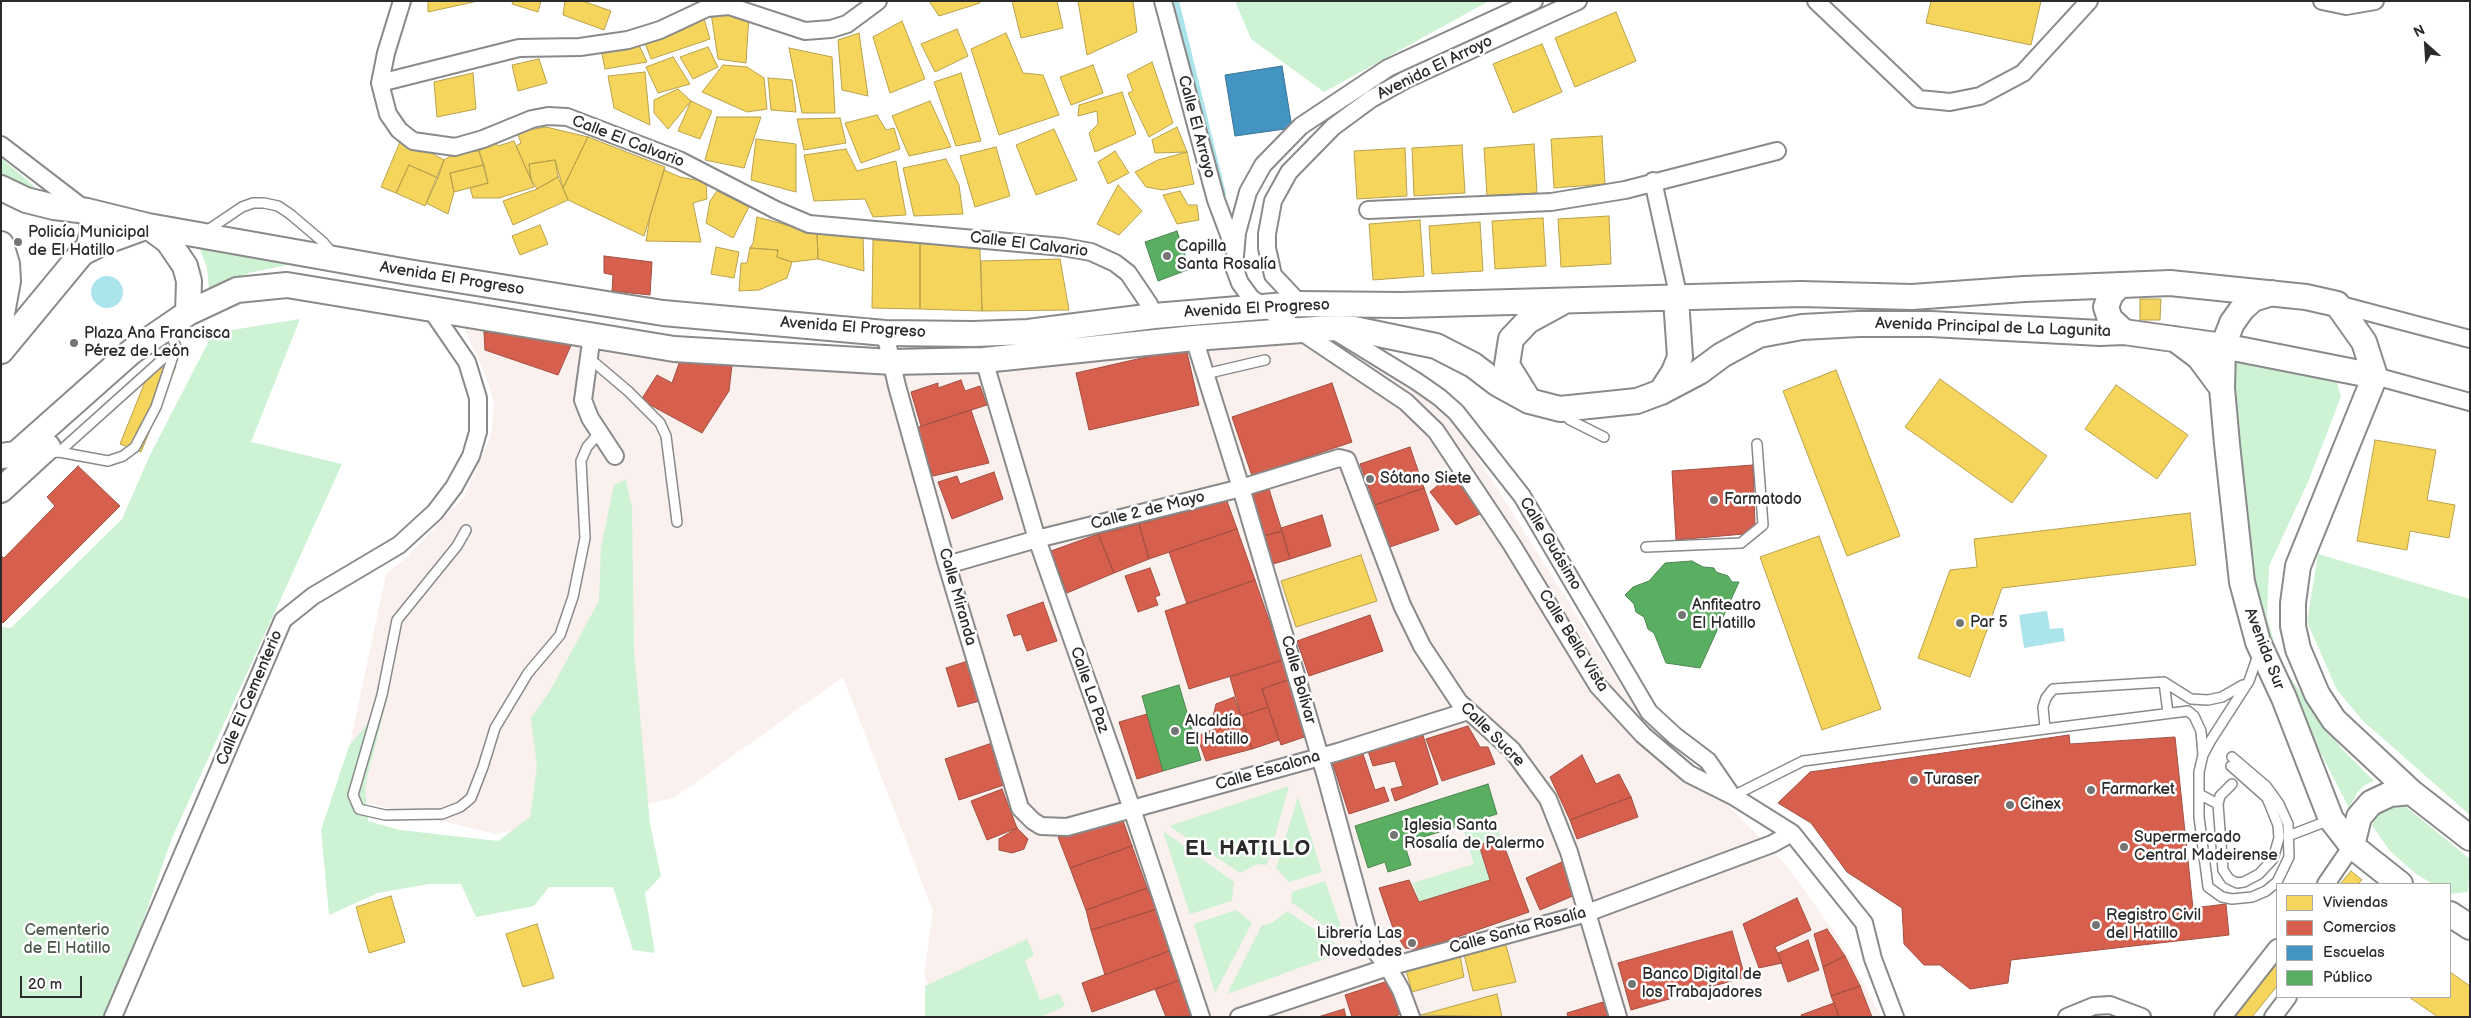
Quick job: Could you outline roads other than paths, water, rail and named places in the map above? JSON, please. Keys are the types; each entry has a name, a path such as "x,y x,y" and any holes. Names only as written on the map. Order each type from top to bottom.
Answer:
{"street":[{"path":"402,1 386,53 380,83 519,48 580,48 628,40 660,30 707,8 729,6 805,31 831,29 847,24 878,1"},
{"name":"Calle El Arroyo","path":"1163,1 1216,200 1235,250"},
{"name":"Avenida El Arroyo","path":"1298,330 1250,298 1240,283 1234,267 1243,206 1248,192 1263,165 1301,126 1388,68 1534,1"},
{"name":"Avenida El Arroyo","path":"1329,328 1298,304 1273,275 1269,262 1267,234 1273,201 1289,172 1316,142 1371,99 1405,80 1578,1"},
{"path":"1816,1 1919,99 1950,102 1980,96 2023,73 2089,1"},
{"path":"2322,1 2346,6 2375,1"},
{"name":"Calle El Calvario","path":"380,83 388,114 399,130 413,141 455,147 483,139 532,120 548,116 567,118 679,160 776,210 809,224 1063,247 1091,252 1115,263 1128,273 1149,304 1154,316"},
{"path":"1,145 87,211 89,232 82,253 1,351"},
{"path":"1368,210 1550,202 1624,190 1653,181 1777,151"},
{"path":"1653,181 1676,285 1680,357 1674,372 1661,392"},
{"name":"Avenida El Progreso","path":"2,190 26,200 54,207 87,211 148,226 338,260 663,314 885,333 974,334 1028,332 1154,316 1298,304 1402,305 1565,301"},
{"path":"1,490 50,453 173,340 188,313 189,281 185,266 168,241 148,226 112,238 82,253"},
{"path":"1,244 7,264 8,281 1,319"},
{"name":"Avenida Principal de La Lagunita","path":"1565,301 1801,294 1912,297 2024,289 2170,283 2306,297 2470,339"},
{"name":"Avenida El Progreso","path":"188,313 237,290 287,285 432,311 590,347 674,349 893,362 984,360 1194,338 1329,328 1371,331 1436,346 1473,365 1498,384 1529,400"},
{"path":"2120,285 2111,294 2106,307 2110,319 2124,332"},
{"path":"2223,346 2232,323 2242,309 2253,299 2272,293"},
{"path":"1529,400 1507,365 1507,352 1511,340 1528,321 1565,301"},
{"path":"2337,304 2364,342 2375,376"},
{"name":"Calle El Cementerio","path":"113,1017 283,620 313,596 399,545 436,512 454,487 471,456 478,432 478,398 467,362 432,311"},
{"path":"1,456 16,454 131,352 188,313"},
{"name":"Avenida Principal de La Lagunita","path":"1529,400 1560,409 1637,401 1661,392 1699,372 1740,344 1758,335 1780,329 1859,324 1931,324 2100,333 2124,332 2171,337 2375,376 2470,402"},
{"name":"Calle Guásimo","path":"1329,328 1379,357 1432,392 1456,412 1522,496 1648,712 1708,762 1732,796"},
{"name":"Calle Bella Vista","path":"1298,330 1406,402 1436,431 1512,545 1598,686 1642,735 1689,774 1732,796 1792,833 1864,924 1873,959 1895,1017"},
{"name":"Calle Miranda","path":"885,333 947,565 1020,808 1040,826 1067,827"},
{"path":"2171,337 2185,345 2199,357 2211,370 2222,388"},
{"name":"Calle Bolívar","path":"1194,338 1241,488 1320,756 1372,947 1388,967 1401,990 1411,1017"},
{"name":"Avenida Sur","path":"2223,346 2222,388 2235,534 2242,582 2258,642 2284,698 2331,820 2352,846 2399,883"},
{"path":"590,347 583,400 590,418 615,456"},
{"name":"Calle La Paz","path":"984,360 1037,539 1132,809 1201,1017"},
{"name":"Avenida Sur","path":"2375,376 2298,566 2293,603 2293,626 2305,670 2317,694 2334,720 2411,792 2470,838"},
{"name":"Calle 2 de Mayo","path":"947,565 1037,539 1241,488 1339,458 1347,460"},
{"name":"Calle Sucre","path":"1347,460 1402,604 1422,646 1459,702 1512,750 1548,799 1569,852 1618,1017"},
{"name":"Calle Escalona","path":"1067,827 1320,756 1468,711"},
{"path":"2327,883 2352,846 2359,817 2371,803 2390,794 2411,792"},
{"name":"Calle Santa Rosalía","path":"1239,1017 1388,967 1587,913 1772,844 1792,833"},
{"path":"2451,910 2470,907"},
{"path":"2451,915 2470,927"},
{"path":"2223,1017 2276,949"},
{"path":"2273,1017 2287,998"},
{"path":"2067,1017 2094,1006 2110,1005 2142,1017"}],"lane":[{"path":"200,235 242,207 253,203 264,203 278,206 290,214 323,242 338,260"},
{"path":"50,453 108,461 123,456 135,447 156,407 173,340"},
{"path":"590,347 660,423 666,436 678,522"},
{"path":"1205,374 1265,360"},
{"path":"1560,409 1570,420 1604,437"},
{"path":"466,530 457,546 421,588 397,620 382,695 353,795 359,809 385,815 442,814 460,807 471,798 483,767 494,728 528,673 560,635 573,597 584,538 582,461 587,447 600,432"},
{"path":"1646,547 1741,543 1763,525 1757,444"},
{"path":"2232,784 2220,796 2218,804 2223,870 2229,879 2237,883 2244,882 2259,874 2273,859 2279,838 2278,825 2267,798 2231,761 2266,786 2279,804 2288,824 2289,857 2277,882 2266,891 2252,897 2232,900 2208,887 2199,816 2198,772 2203,755 2249,681 2258,660 2258,642"},
{"path":"2044,729 2046,698 2053,689 2164,682 2191,699 2208,700 2236,691 2249,681"},
{"path":"2164,682 2168,713"},
{"path":"1732,796 1803,761 2188,711 2194,716 2201,731 2203,755"},
{"path":"2199,794 2218,804"},
{"path":"2288,836 2331,820"}],"water":[{"path":"107,276 119,280 123,292 119,304 107,308 95,304 91,292 95,280"},
{"path":"2047,611 2050,629 2063,628 2065,641 2024,648 2019,615"}],"waterway":[{"path":"1176,1 1223,194"}],"place":[{"name":"Policía Municipal de El Hatillo","path":"18,242"},
{"name":"Capilla Santa Rosalía","path":"1167,256"},
{"name":"Plaza Ana Francisca Pérez de León","path":"74,343"},
{"name":"Sótano Siete","path":"1370,479"},
{"name":"Farmatodo","path":"1714,500"},
{"name":"Anfiteatro El Hatillo","path":"1682,615"},
{"name":"Par 5","path":"1960,623"},
{"name":"Alcaldía El Hatillo","path":"1175,731"},
{"name":"Turaser","path":"1914,780"},
{"name":"Farmarket","path":"2091,790"},
{"name":"Cinex","path":"2010,805"},
{"name":"Iglesia Santa Rosalía de Palermo","path":"1394,835"},
{"name":"Supermercado Central Madeirense","path":"2124,847"},
{"name":"Registro Civil del Hatillo","path":"2096,925"},
{"name":"Librería Las Novedades","path":"1412,943"},
{"name":"Banco Digital de los Trabajadores","path":"1632,984"}],"district":[{"name":"EL HATILLO","path":"1248,850"}],"park label":[{"name":"Cementerio de El Hatillo","path":"67,940"}]}
